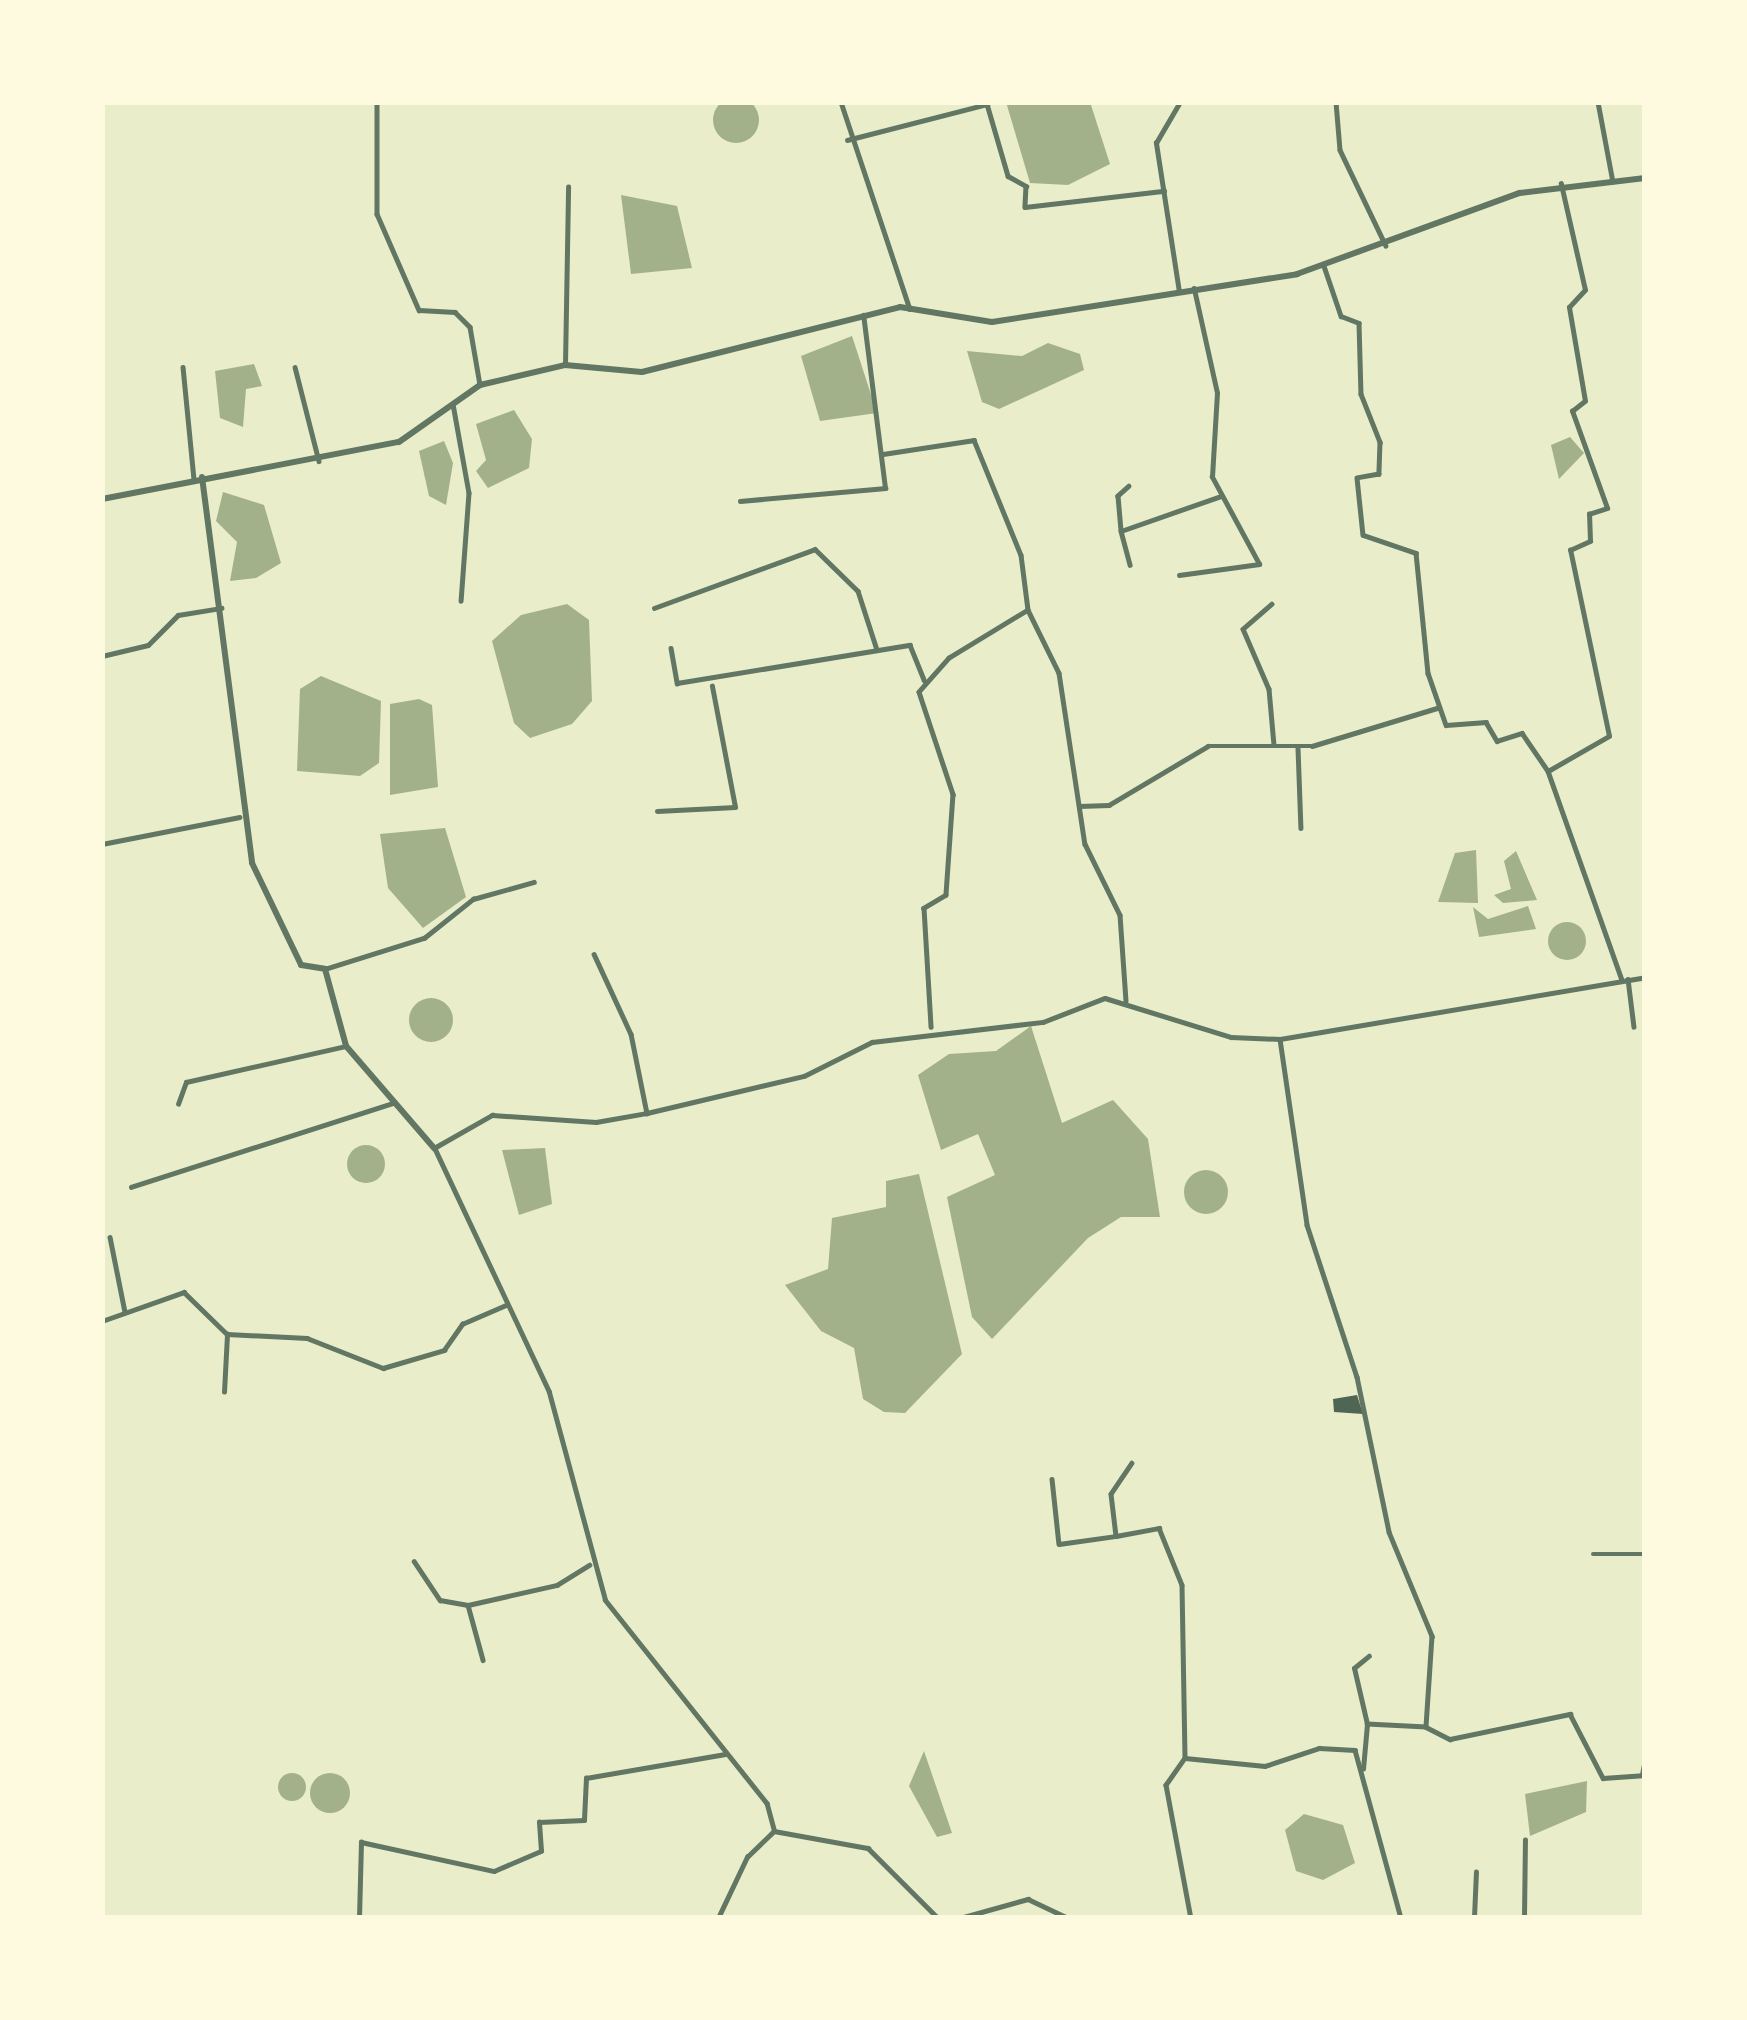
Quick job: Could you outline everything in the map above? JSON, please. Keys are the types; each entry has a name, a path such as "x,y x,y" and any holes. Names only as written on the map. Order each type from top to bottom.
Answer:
{"street":[{"path":"377,102 369,160 388,243 419,310 464,317 480,386"},
{"path":"841,102 847,140 910,309"},
{"path":"1179,292 1156,142 1180,102"},
{"path":"1336,102 1340,150 1386,246"},
{"path":"1598,102 1612,182"},
{"path":"847,140 987,104 1008,176 1026,186 1025,207 1164,191"},
{"path":"102,499 399,442 480,386 565,365 642,372 863,315 910,309 992,322 1179,292 1324,266 1562,184 1645,178"},
{"path":"1548,770 1609,736 1600,650 1570,550 1590,541 1589,514 1607,508 1572,411 1585,401 1570,307 1585,290 1562,184"},
{"path":"565,365 568,187"},
{"path":"1324,266 1341,316 1359,323 1360,394 1380,442 1379,474 1357,478 1364,535 1416,553 1437,708 1446,725 1486,722 1497,741 1522,733 1548,770 1625,980 1634,1027"},
{"path":"1179,575 1258,568 1221,496 1210,435 1216,393 1194,289"},
{"path":"740,501 885,488 863,315"},
{"path":"183,367 220,608 238,817 301,965 325,969 424,938 473,899 534,882"},
{"path":"295,368 319,461"},
{"path":"453,404 469,493 461,601"},
{"path":"883,454 974,440 1021,555 1028,610 1059,673 1079,806 1097,881 1120,915 1126,1001"},
{"path":"1129,486 1118,496 1130,565"},
{"path":"1121,531 1221,496"},
{"path":"654,608 815,549 858,591 877,650"},
{"path":"1272,604 1244,629 1269,689 1274,745"},
{"path":"102,656 148,645 178,615 220,608"},
{"path":"923,680 1028,610"},
{"path":"671,648 677,683 712,683 914,646 923,680 918,706 953,794 946,895 923,908 932,1027"},
{"path":"657,811 735,807 712,683"},
{"path":"1079,806 1109,805 1208,746 1292,748 1437,708"},
{"path":"1292,748 1301,827"},
{"path":"102,844 238,817"},
{"path":"594,954 631,1034 647,1113"},
{"path":"325,969 346,1046 434,1148 557,1415 589,1565 669,1693 767,1804 774,1832"},
{"path":"434,1148 506,1112 596,1122 647,1113 804,1076 932,1027 1042,1022 1126,1001 1152,1018 1280,1039 1645,977"},
{"path":"1280,1039 1307,1225 1357,1377 1389,1532 1432,1636 1426,1727"},
{"path":"178,1104 186,1082 346,1046"},
{"path":"131,1187 393,1103"},
{"path":"110,1237 125,1312"},
{"path":"102,1321 184,1292 226,1334 307,1338 383,1368 444,1350 462,1324 506,1305"},
{"path":"224,1392 226,1334"},
{"path":"1116,1536 1111,1494 1132,1462"},
{"path":"1052,1478 1059,1544 1159,1528 1174,1556 1185,1758 1166,1785 1191,1918"},
{"path":"1593,1554 1645,1554"},
{"path":"414,1561 440,1600 468,1605 557,1586 589,1565"},
{"path":"468,1605 483,1660"},
{"path":"1363,1775 1367,1724 1354,1668 1369,1656"},
{"path":"1367,1724 1426,1727 1450,1739 1570,1714 1603,1778 1642,1774 1645,1760"},
{"path":"1185,1758 1265,1766 1318,1748 1355,1750 1401,1918"},
{"path":"359,1918 361,1842 494,1871 541,1851 539,1822 584,1820 586,1778 724,1754"},
{"path":"774,1832 868,1848 936,1918"},
{"path":"718,1918 747,1857 774,1832"},
{"path":"1524,1918 1526,1840"},
{"path":"1474,1917 1475,1872"},
{"path":"960,1918 1028,1899 1068,1918"},
{"path":"1461,1918 1484,1918"}],"shaded area":[{"path":"736,97 752,104 759,120 752,136 736,143 720,136 713,120 720,104"},
{"path":"1006,102 1090,102 1110,164 1068,185 1030,183"},
{"path":"621,195 677,206 692,268 631,274"},
{"path":"852,336 877,413 820,421 801,356"},
{"path":"1048,343 1080,354 1084,370 999,409 982,402 967,351 1022,356"},
{"path":"254,364 262,386 246,389 243,427 220,418 215,371"},
{"path":"514,410 532,439 529,468 488,488 476,471 486,460 476,424"},
{"path":"1570,437 1584,453 1559,479 1551,445"},
{"path":"444,441 453,463 446,505 429,496 419,451"},
{"path":"223,492 264,505 281,563 256,578 230,581 237,542 216,521"},
{"path":"567,604 589,620 592,701 572,724 530,738 514,723 492,641 521,615"},
{"path":"321,676 381,701 379,763 360,776 297,771 300,689"},
{"path":"419,699 432,705 438,787 390,795 390,704"},
{"path":"445,828 466,897 423,928 388,888 380,834"},
{"path":"1476,850 1478,903 1438,902 1455,853"},
{"path":"1516,851 1537,900 1503,903 1494,895 1511,889 1504,861"},
{"path":"1528,906 1536,929 1479,937 1473,907 1488,919"},
{"path":"1567,922 1581,927 1586,941 1581,955 1567,960 1553,955 1548,941 1553,927"},
{"path":"431,998 447,1004 453,1020 447,1036 431,1042 415,1036 409,1020 415,1004"},
{"path":"1031,1026 1062,1123 1113,1100 1148,1139 1160,1217 1121,1217 1088,1238 992,1339 972,1317 947,1197 995,1175 978,1134 941,1150 918,1075 949,1054 996,1051"},
{"path":"366,1145 379,1151 385,1164 379,1177 366,1183 353,1177 347,1164 353,1151"},
{"path":"545,1148 552,1204 519,1215 502,1150"},
{"path":"1206,1170 1222,1176 1228,1192 1222,1208 1206,1214 1190,1208 1184,1192 1190,1176"},
{"path":"919,1174 962,1354 905,1413 884,1412 863,1399 854,1348 821,1331 785,1285 828,1269 832,1218 886,1207 886,1181"},
{"path":"924,1751 952,1833 937,1837 909,1786"},
{"path":"292,1773 302,1777 306,1787 302,1797 292,1801 282,1797 278,1787 282,1777"},
{"path":"330,1773 344,1779 350,1793 344,1807 330,1813 316,1807 310,1793 316,1779"},
{"path":"1587,1781 1586,1812 1530,1836 1525,1794"},
{"path":"1304,1814 1343,1825 1355,1863 1323,1880 1296,1871 1285,1830"}],"building":[{"path":"1357,1395 1363,1414 1334,1412 1333,1399"}]}
